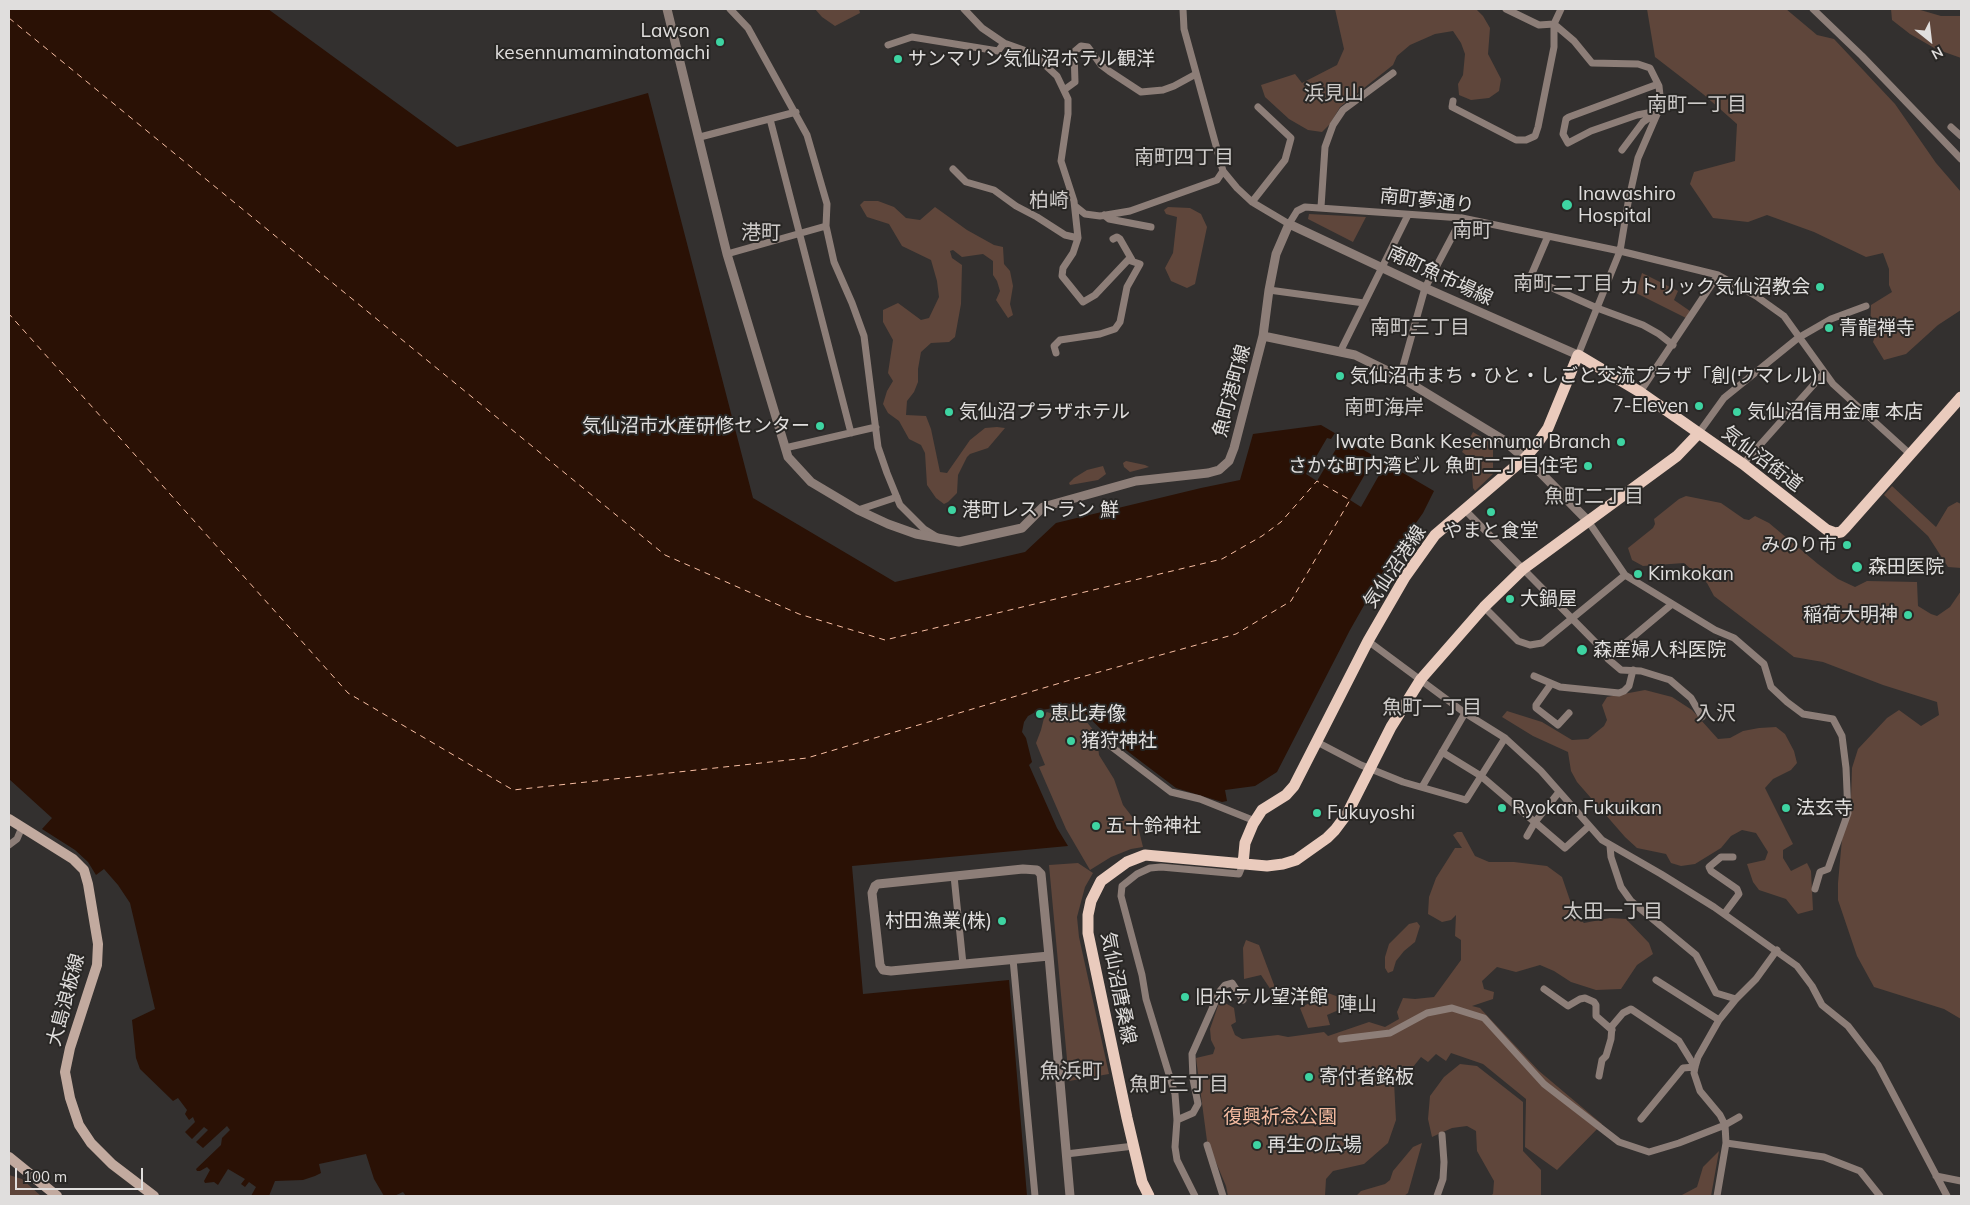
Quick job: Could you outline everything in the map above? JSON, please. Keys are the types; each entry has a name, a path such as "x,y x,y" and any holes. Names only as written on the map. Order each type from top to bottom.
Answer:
{"main road":[{"path":"1578,355 1608,371 1640,392 1698,434"},
{"name":"気仙沼港線","path":"1243,864 1245,843 1255,821 1262,810 1286,795 1294,786 1368,641 1410,570 1435,535 1525,458 1548,428 1578,355"},
{"name":"気仙沼街道","path":"1421,679 1484,607 1523,569 1677,456 1698,434 1743,464 1821,526 1834,532 1841,532 1961,397"},
{"name":"気仙沼唐桑線","path":"1149,1196 1142,1182 1088,933 1091,901 1101,881 1120,867 1145,855 1267,866 1296,860 1327,838 1347,814 1391,727 1421,679"},
{"name":"大島浪板線","path":"9,819 73,859 84,870 98,944 97,965 70,1048 65,1072 70,1098 79,1125 90,1143 112,1164 154,1196"},
{"path":"9,1157 57,1196"}],"street":[{"path":"667,9 700,137 727,254 788,457 811,482 858,510 895,526 943,540"},
{"path":"730,9 748,28 807,135 827,204 826,226 834,262 864,336 878,447 886,474 900,505 924,529 943,540"},
{"path":"964,9 982,28 1004,43 1032,53 1057,76 1068,99 1068,114 1061,161 1075,206 1078,238 1062,276 1083,302 1095,295 1123,264 1128,260 1132,260"},
{"path":"1183,9 1184,29 1223,171 1252,202 1289,224 1276,254 1263,336"},
{"path":"1506,9 1539,25 1554,24 1574,41 1592,63 1638,64 1650,68 1658,84 1660,105 1638,158 1620,251 1578,355"},
{"path":"1453,101 1452,107 1516,140 1526,140 1535,136 1554,47 1554,24 1561,9"},
{"path":"1812,9 1862,56 1961,159"},
{"path":"888,45 912,37 998,51 1004,43"},
{"path":"1064,90 1075,82 1074,52 1081,46 1088,47 1101,65 1141,92 1152,92 1168,88 1196,74"},
{"path":"1321,207 1325,148 1333,124 1343,110 1393,72"},
{"path":"1658,84 1569,117 1566,119 1563,134 1564,140 1568,143 1600,128 1637,115 1658,111"},
{"path":"1252,202 1285,160 1290,138 1258,107"},
{"path":"1622,150 1643,122 1658,111"},
{"path":"700,137 796,112"},
{"path":"770,119 851,433"},
{"path":"1951,127 1961,136"},
{"path":"953,169 966,182 994,190 1016,206 1065,235 1078,238"},
{"path":"1075,206 1085,214 1104,215 1130,211 1217,180 1223,171"},
{"name":"南町夢通り","path":"1289,224 1296,211 1305,207 1462,218 1620,251 1718,275 1756,296 1784,316 1798,338 1833,384 1911,454"},
{"path":"1104,215 1108,219 1151,227"},
{"path":"1340,352 1408,215"},
{"path":"1400,377 1425,288 1462,218"},
{"name":"南町魚市場線","path":"1289,224 1425,288 1578,355"},
{"path":"727,254 826,226"},
{"path":"1548,236 1530,278 1596,308 1643,325 1673,345"},
{"path":"1056,353 1054,346 1060,340 1100,334 1115,329 1120,322 1127,287 1140,264 1132,260 1120,239 1117,237 1113,239"},
{"path":"1640,392 1718,275"},
{"path":"1269,290 1364,302"},
{"path":"1698,434 1724,398 1798,338 1831,319 1866,306"},
{"name":"魚町港町線","path":"943,540 959,542 1022,528 1043,507 1136,481 1220,470 1229,461 1232,454 1263,336 1355,355 1400,377 1480,424 1525,458 1588,521"},
{"path":"1743,464 1824,373"},
{"path":"785,448 876,427"},
{"path":"858,510 897,497"},
{"path":"1464,509 1603,650 1608,659 1621,670 1633,670 1670,680 1691,698 1702,717"},
{"path":"1588,521 1625,576 1716,630 1734,638 1764,664 1771,687 1803,714 1833,719 1842,736 1846,768 1848,813 1828,868 1820,872 1815,890"},
{"path":"1484,607 1518,641 1530,644 1542,642 1625,576"},
{"path":"1603,650 1616,651 1672,604"},
{"path":"1368,641 1464,713 1505,738 1541,771 1589,826 1610,846 1661,874 1724,914 1777,950 1801,971 1812,986 1822,1006 1848,1026 1863,1043 1878,1065 1947,1196"},
{"path":"1534,676 1551,684 1576,689 1588,688 1619,693 1629,686 1633,670"},
{"path":"1551,684 1536,705 1536,708 1558,725 1569,713"},
{"path":"1422,788 1464,713"},
{"path":"1317,742 1370,768 1422,788 1466,800 1505,738"},
{"path":"1104,741 1170,792 1200,799 1255,821"},
{"path":"1442,752 1481,776 1565,848 1589,826"},
{"path":"1527,836 1535,822 1559,792"},
{"path":"9,845 17,839 22,827"},
{"path":"1610,846 1611,857 1621,887 1631,902 1696,955 1716,993 1736,999"},
{"path":"1724,914 1739,894 1737,889 1711,871 1709,867 1721,857 1733,857"},
{"path":"1195,1196 1177,1160 1175,1147 1177,1120 1175,1094 1146,999 1142,975 1121,896 1122,886 1137,874 1150,868 1161,867 1239,874 1243,864"},
{"path":"1049,956 891,971 883,970 880,965 872,893 874,886 878,884 1022,870 1037,870 1041,874 1049,956 1070,1196"},
{"path":"954,876 963,964"},
{"path":"1716,1196 1726,1144 1725,1125 1700,1091 1694,1073 1695,1067 1698,1057 1719,1020 1756,979 1777,950"},
{"path":"1013,960 1036,1196"},
{"path":"1656,980 1719,1020"},
{"path":"1177,1120 1193,1113 1198,1104 1193,1079 1192,1054 1220,990 1224,985 1232,982 1243,1000"},
{"path":"1544,989 1568,1006 1585,998 1594,1002 1596,1005 1596,1016 1612,1030"},
{"path":"1341,1039 1390,1033 1427,1013 1452,1008 1484,1018 1544,1084 1619,1142 1649,1152 1679,1143 1725,1125 1739,1117"},
{"path":"1599,1076 1602,1060 1606,1056 1612,1026 1630,1008 1679,1041 1695,1067"},
{"path":"1641,1119 1683,1068 1695,1067"},
{"path":"1437,1196 1443,1179 1442,1135"},
{"path":"1726,1144 1824,1157 1860,1171 1880,1196"},
{"path":"1207,1145 1223,1196"},
{"path":"1066,1154 1134,1146"},
{"path":"1936,1176 1961,1181"}],"green space":[{"path":"815,9 859,9 860,13 835,26 822,17"},
{"path":"1335,9 1476,9 1490,28 1488,54 1501,79 1499,91 1489,98 1471,100 1459,95 1458,84 1463,75 1465,54 1461,43 1453,31 1435,34 1410,45 1397,56 1393,65 1340,107 1330,124 1322,132 1308,130 1289,119 1265,97 1261,85 1295,74 1302,83 1337,65 1344,49"},
{"path":"1647,9 1786,9 1817,35 1834,39 1895,104 1936,163 1961,192 1961,310 1938,325 1906,354 1884,360 1873,342 1875,336 1870,332 1871,305 1892,292 1889,285 1889,269 1883,253 1866,257 1814,232 1767,215 1748,222 1713,218 1690,184 1694,172 1735,161 1737,124 1703,94 1655,57"},
{"path":"1891,9 1917,9 1941,16 1961,16 1961,58 1936,49 1910,34 1892,20"},
{"path":"864,201 878,201 894,207 906,218 920,220 935,207 967,230 994,245 1003,247 1004,264 1010,271 1013,286 1010,304 1013,315 1008,318 996,300 1000,291 993,275 993,261 983,254 962,257 953,250 950,251 952,258 962,265 961,304 955,337 949,342 931,343 921,352 918,382 914,392 907,401 906,415 926,416 931,429 940,472 947,473 970,440 985,428 1005,428 988,448 970,454 967,457 958,475 957,493 944,504 936,498 927,485 925,453 921,445 909,439 899,421 888,413 883,404 887,391 893,381 888,373 893,340 883,322 883,310 898,303 921,320 929,318 939,297 937,281 931,260 902,246 889,224 867,217 860,205"},
{"path":"1168,207 1190,208 1201,214 1207,227 1195,284 1187,288 1171,281 1165,268 1173,253 1177,217 1166,214 1164,210"},
{"path":"1309,214 1366,217 1353,242 1308,219"},
{"path":"1642,273 1678,291 1674,300 1690,311 1686,318 1636,293"},
{"path":"1473,432 1493,444 1493,474 1475,491 1473,488 1471,459 1462,452"},
{"path":"1126,461 1149,467 1130,472 1124,467 1123,463"},
{"path":"1103,466 1106,474 1098,480 1070,485 1069,483 1074,478 1087,470"},
{"path":"1892,486 1936,527 1948,507 1957,502 1961,504 1961,568 1948,567 1928,536 1884,495"},
{"path":"1686,496 1721,503 1744,519 1749,520 1755,516 1769,523 1838,579 1855,587 1867,581 1917,582 1918,606 1931,614 1937,616 1950,607 1961,591 1961,1019 1944,1009 1874,987 1857,956 1838,900 1842,839 1851,799 1852,768 1858,749 1887,718 1899,710 1921,726 1939,715 1937,702 1883,685 1823,662 1794,657 1714,596 1707,583 1684,563 1643,566 1632,560 1628,548 1653,528 1655,524 1654,519 1679,499"},
{"path":"1645,690 1672,697 1692,710 1718,739 1730,738 1743,731 1759,728 1776,727 1785,734 1794,751 1797,763 1791,770 1773,779 1765,788 1793,844 1783,850 1783,858 1791,871 1807,863 1811,871 1813,910 1798,914 1786,899 1759,890 1753,882 1747,864 1765,860 1768,852 1756,833 1742,830 1731,836 1721,848 1695,864 1681,866 1671,863 1666,854 1637,848 1577,782 1571,771 1568,752 1533,736 1502,717 1507,711 1542,722 1572,740 1588,739 1604,726 1607,720 1602,705 1607,697"},
{"path":"1078,711 1094,731 1097,738 1099,755 1114,779 1123,805 1137,823 1143,847 1131,849 1111,857 1090,870 1066,829 1039,767 1045,765 1036,743 1045,714 1047,712 1053,714"},
{"name":"復興祈念公園","path":"1457,832 1462,832 1475,856 1489,862 1514,862 1547,866 1562,877 1575,915 1584,923 1610,918 1626,919 1649,943 1653,954 1637,965 1621,989 1596,990 1571,982 1540,965 1516,972 1497,967 1482,981 1484,989 1494,992 1493,999 1472,1006 1480,1008 1539,1071 1602,1124 1557,1170 1525,1147 1526,1099 1483,1064 1451,1053 1446,1061 1436,1054 1428,1062 1421,1057 1401,1082 1394,1082 1396,1120 1388,1143 1364,1164 1333,1171 1326,1179 1325,1196 1228,1196 1226,1186 1207,1141 1196,1058 1213,1054 1215,1048 1211,1040 1210,1029 1220,1000 1234,1008 1236,1022 1231,1025 1235,1035 1242,1039 1278,1035 1288,1037 1324,1032 1328,1036 1369,1022 1385,1027 1399,1019 1397,1012 1403,998 1434,997 1461,960 1461,940 1455,936 1456,915 1451,920 1442,922 1428,914 1429,897 1436,878 1455,848 1462,848 1453,835"},
{"path":"1078,863 1093,873 1085,887 1077,917 1079,937 1109,1074 1069,1081 1049,865"},
{"path":"1417,922 1420,926 1415,942 1396,961 1393,971 1388,973 1385,968 1385,957 1389,944 1409,924"},
{"path":"1246,940 1259,945 1276,990 1273,993 1261,975 1244,979 1243,948"},
{"path":"1328,993 1344,999 1341,1009 1327,1015 1330,1025 1308,1028 1300,1008"},
{"path":"1460,1064 1477,1066 1523,1102 1523,1151 1541,1170 1541,1196 1490,1196 1493,1194 1494,1181 1477,1151 1476,1131 1467,1126 1452,1128 1432,1137 1428,1119 1430,1096 1444,1077"},
{"path":"1422,1143 1408,1193 1404,1196 1356,1196 1361,1191 1385,1184 1390,1180 1393,1171 1413,1147"},
{"path":"1719,1151 1711,1196 1680,1196 1697,1187 1703,1167"},
{"path":"9,1175 22,1179 41,1196 9,1196"}],"shaded area":[{"path":"9,9 268,9 457,147 648,93 753,498 895,582 1025,552 1056,523 1240,480 1253,434 1321,425 1434,491 1423,513 1391,558 1350,630 1277,772 1255,786 1225,790 1227,801 1222,802 1176,788 1110,738 1076,705 1065,703 1039,710 1028,716 1024,722 1022,732 1026,738 1032,762 1029,765 1057,828 1068,846 852,866 863,994 1009,980 1027,1196 406,1196 403,1192 394,1196 384,1196 374,1179 366,1154 319,1164 321,1173 303,1180 275,1181 269,1196 251,1196 256,1187 249,1182 245,1187 241,1184 245,1179 228,1169 218,1185 214,1182 205,1183 204,1181 210,1170 207,1167 200,1171 196,1169 221,1145 222,1138 230,1130 227,1126 203,1148 196,1142 208,1130 204,1127 192,1139 185,1132 195,1122 193,1117 189,1120 185,1114 187,1110 178,1098 173,1101 140,1069 136,1058 132,1020 155,1009 130,903 104,869 96,875 88,862 75,850 42,829 52,818 9,779"}],"pier":[{"path":"1335,433 1339,435 1335,442 1339,444 1317,481 1306,474 1327,438 1331,439"},
{"path":"1379,459 1383,461 1379,468 1382,470 1361,507 1350,500 1371,464 1375,466"}],"ferry route":[{"path":"9,18 665,555 799,614 885,640 1222,559 1262,536 1281,522 1317,481 1350,500 1291,601 1236,634 1067,681 807,758 513,790 348,693 9,314"}],"place":[{"name":"Lawson kesennumaminatomachi","path":"720,42"},
{"name":"サンマリン気仙沼ホテル観洋","path":"898,59"},
{"name":"Inawashiro Hospital","path":"1567,205"},
{"name":"カトリック気仙沼教会","path":"1820,287"},
{"name":"青龍禅寺","path":"1829,328"},
{"name":"気仙沼市まち・ひと・しごと交流プラザ「創(ウマレル)」","path":"1340,376"},
{"name":"7-Eleven","path":"1699,406"},
{"name":"気仙沼プラザホテル","path":"949,412"},
{"name":"気仙沼信用金庫 本店","path":"1737,412"},
{"name":"気仙沼市水産研修センター","path":"820,426"},
{"name":"Iwate Bank Kesennuma Branch","path":"1621,442"},
{"name":"さかな町内湾ビル 魚町二丁目住宅","path":"1588,466"},
{"name":"港町レストラン 鮮","path":"952,510"},
{"name":"やまと食堂","path":"1491,512"},
{"name":"みのり市","path":"1847,545"},
{"name":"森田医院","path":"1857,567"},
{"name":"Kimkokan","path":"1638,574"},
{"name":"大鍋屋","path":"1510,599"},
{"name":"稲荷大明神","path":"1908,615"},
{"name":"森産婦人科医院","path":"1582,650"},
{"name":"恵比寿像","path":"1040,714"},
{"name":"猪狩神社","path":"1071,741"},
{"name":"Ryokan Fukuikan","path":"1502,808"},
{"name":"法玄寺","path":"1786,808"},
{"name":"Fukuyoshi","path":"1317,813"},
{"name":"五十鈴神社","path":"1096,826"},
{"name":"村田漁業(株)","path":"1002,921"},
{"name":"旧ホテル望洋館","path":"1185,997"},
{"name":"寄付者銘板","path":"1309,1077"},
{"name":"再生の広場","path":"1257,1145"}],"district":[{"name":"浜見山","path":"1334,94"},
{"name":"南町一丁目","path":"1697,105"},
{"name":"南町四丁目","path":"1184,158"},
{"name":"柏崎","path":"1049,201"},
{"name":"南町","path":"1472,231"},
{"name":"港町","path":"761,233"},
{"name":"南町二丁目","path":"1563,284"},
{"name":"南町三丁目","path":"1420,328"},
{"name":"南町海岸","path":"1384,408"},
{"name":"魚町二丁目","path":"1594,497"},
{"name":"魚町一丁目","path":"1432,708"},
{"name":"入沢","path":"1716,714"},
{"name":"太田一丁目","path":"1613,912"},
{"name":"陣山","path":"1357,1005"},
{"name":"魚浜町","path":"1071,1072"},
{"name":"魚町三丁目","path":"1179,1085"}]}
